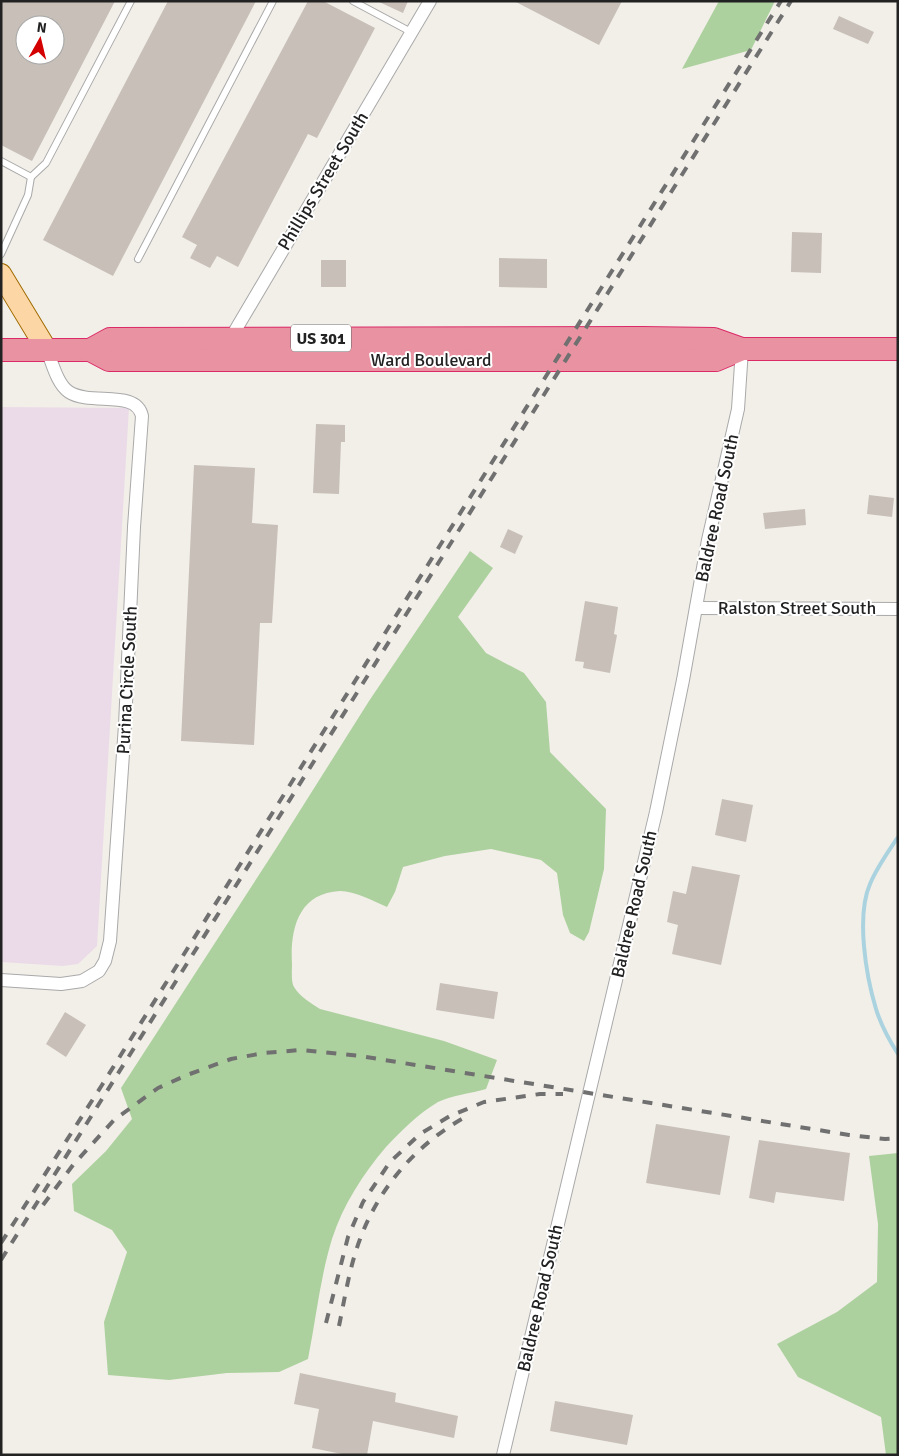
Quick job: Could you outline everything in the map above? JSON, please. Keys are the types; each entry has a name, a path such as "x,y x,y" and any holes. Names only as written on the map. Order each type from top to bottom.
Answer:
{"highway":[{"name":"Ward Boulevard","path":"90,350 110,339 230,338 714,339 742,349 898,350"},
{"name":"Ward Boulevard","path":"1,350 90,350 109,360 716,360 742,349"}],"main road":[{"path":"1,274 47,350"}],"street":[{"name":"Phillips Street South","path":"217,360 430,1"},
{"name":"Baldree Road South","path":"503,1455 644,865 681,690 708,540 738,410 742,349"},
{"name":"Purina Circle South","path":"1,980 61,984 82,981 99,971 105,961 110,941 125,725 134,527 142,416 141,410 132,402 88,399 68,392 62,386 47,350"},
{"name":"Ralston Street South","path":"696,608 898,609"}],"lane":[{"path":"1,254 28,195 31,177 46,164 131,1"},
{"path":"138,259 273,1"},
{"path":"354,1 411,32"},
{"path":"1,161 31,177"}],"shaded area":[{"path":"1,407 129,408 97,946 78,964 63,966 1,962"}],"green space":[{"path":"719,1 775,1 751,50 682,69"},
{"path":"470,551 493,568 458,617 486,653 524,673 546,702 550,752 606,809 604,869 589,932 584,941 570,933 563,915 557,873 541,860 491,849 445,856 403,867 395,892 387,907 358,894 346,891 326,893 314,898 306,906 295,926 292,951 292,982 299,994 320,1009 444,1041 497,1060 486,1089 438,1102 404,1129 369,1168 348,1202 332,1239 321,1284 308,1359 279,1372 227,1373 169,1380 108,1375 104,1322 127,1252 112,1230 74,1211 72,1184 106,1151 132,1119 121,1088 369,701"},
{"path":"898,1153 898,1455 886,1455 881,1417 798,1377 777,1344 837,1312 877,1282 878,1224 869,1156"}],"building":[{"path":"3,1 115,1 32,161 1,145 1,5"},
{"path":"168,1 256,1 113,276 43,240"},
{"path":"308,1 323,1 375,28 317,138 308,134 238,267 217,256 210,268 190,258 197,245 182,237"},
{"path":"377,1 408,1 403,13"},
{"path":"514,1 622,1 599,45"},
{"path":"839,16 874,32 868,44 833,29"},
{"path":"792,232 822,233 821,273 791,272"},
{"path":"499,258 547,259 547,288 499,287"},
{"path":"321,260 346,260 346,287 321,287"},
{"path":"316,424 345,425 345,442 341,442 339,494 313,493"},
{"path":"194,465 255,468 252,523 278,525 272,623 260,623 254,745 181,741"},
{"path":"869,495 894,498 892,517 867,514"},
{"path":"805,509 806,525 765,529 763,513"},
{"path":"508,529 523,536 515,554 500,547"},
{"path":"585,601 618,607 614,634 617,635 610,673 583,668 584,662 575,661"},
{"path":"722,799 753,805 746,842 715,835"},
{"path":"692,866 740,875 721,965 672,954 678,925 667,922 673,891 686,894"},
{"path":"440,983 498,992 494,1019 436,1010"},
{"path":"65,1012 86,1025 66,1057 46,1044"},
{"path":"656,1124 730,1136 720,1195 646,1183"},
{"path":"759,1140 850,1153 844,1201 776,1192 774,1203 749,1198"},
{"path":"300,1373 396,1393 395,1402 458,1416 454,1438 373,1421 367,1455 347,1455 312,1448 319,1409 294,1404"},
{"path":"555,1401 633,1415 627,1445 550,1431"}],"waterway":[{"path":"898,837 870,884 866,897 863,929 866,963 876,1009 880,1021 898,1054"}],"railway":[{"path":"1,1243 102,1085 781,1"},
{"path":"1,1260 791,1"},
{"path":"43,1205 73,1165 114,1120 158,1088 231,1059 264,1053 301,1050 360,1056 849,1135 885,1139 898,1138"},
{"path":"326,1323 348,1237 363,1202 390,1162 420,1134 450,1116 484,1102 540,1094 563,1094"},
{"path":"339,1326 355,1254 363,1232 384,1192 413,1156 449,1127 469,1115"}]}
